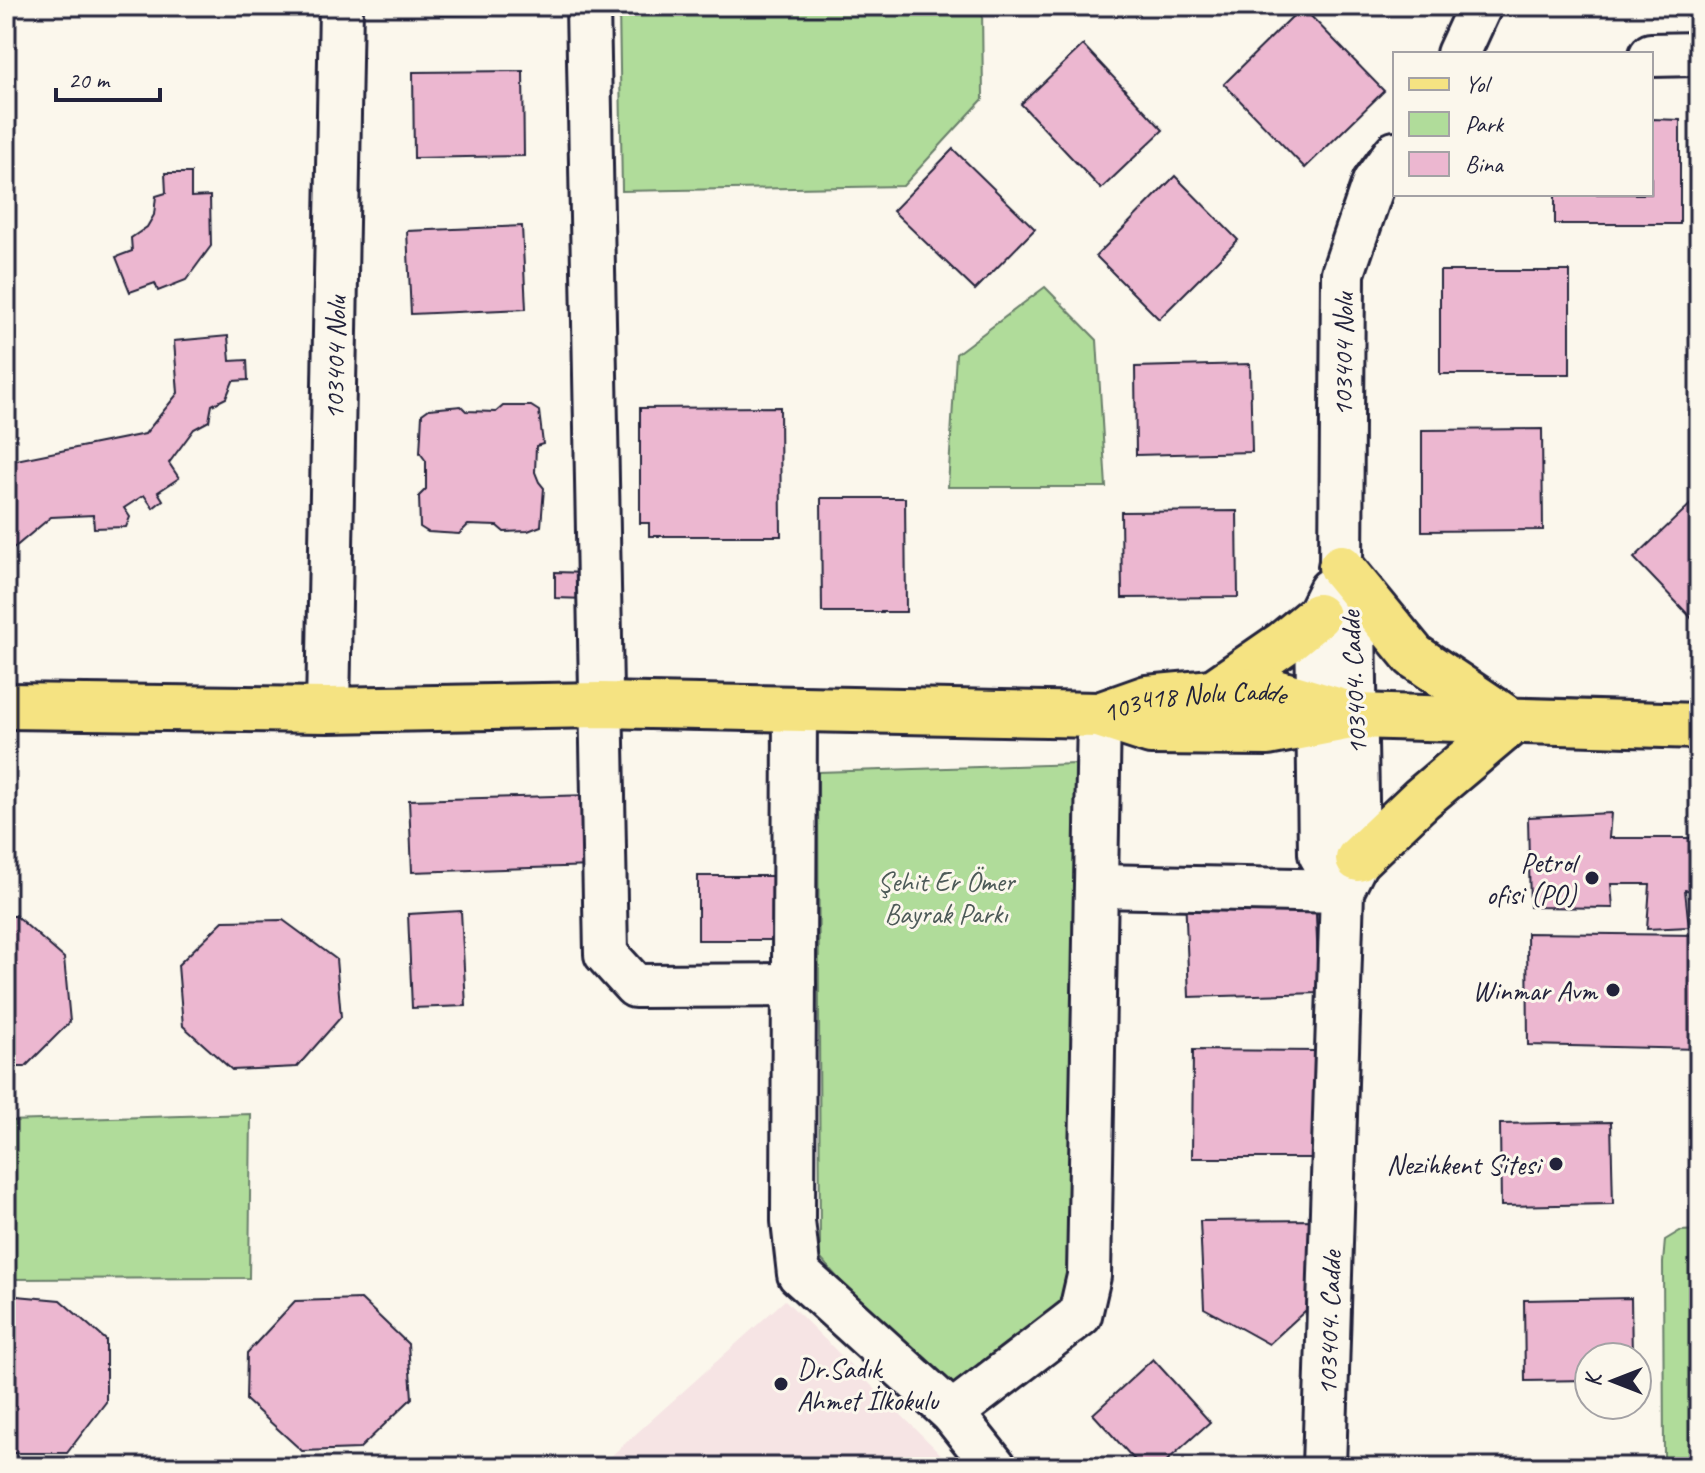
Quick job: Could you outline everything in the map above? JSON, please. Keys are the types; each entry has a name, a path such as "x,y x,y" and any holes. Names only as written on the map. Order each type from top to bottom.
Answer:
{"main road":[{"path":"1341,567 1414,656 1512,722 1421,799 1350,875"},
{"path":"1213,692 1317,616"},
{"name":"103418 Nolu Cadde","path":"1099,715 1147,698 1270,690 1332,714 1699,726"},
{"path":"6,706 328,710 601,705 1099,715"},
{"name":"103418 Nolu Cadde","path":"1099,715 1151,732 1268,733 1332,714"}],"street":[{"name":"103404 Nolu","path":"328,710 341,6"},
{"path":"588,6 606,954 635,986 794,985"},
{"path":"1459,52 1480,6"},
{"path":"1653,55 1699,54"},
{"name":"103404 Nolu","path":"1341,567 1343,273 1374,182 1393,156"},
{"name":"103404. Cadde","path":"1324,1467 1350,875 1332,714 1317,616 1341,567"},
{"name":"103404. Cadde","path":"1332,714 1354,624 1341,567"},
{"path":"795,709 793,1221 799,1274 952,1413 995,1467"},
{"path":"952,1413 1080,1315 1089,1276 1099,715"},
{"path":"1097,886 1350,875"}],"shaded area":[{"name":"Dr.Sadık Ahmet İlkokulu","path":"785,1300 954,1467 599,1467"}],"green space":[{"path":"619,6 982,6 983,99 903,186 622,191"},
{"path":"1045,287 1097,340 1106,487 948,487 956,354"},
{"name":"Şehit Er Ömer Bayrak Parkı","path":"1076,764 1069,1293 998,1357 948,1389 924,1374 820,1258 818,772"},
{"path":"251,1114 249,1278 6,1279 6,1121"},
{"path":"1699,1230 1699,1467 1671,1467 1664,1456 1665,1240 1680,1231"}],"building":[{"path":"439,6 556,6 556,12 440,15"},
{"path":"1302,7 1384,91 1305,168 1224,84"},
{"path":"1083,45 1163,130 1101,189 1021,104"},
{"path":"523,71 524,156 414,158 413,72"},
{"path":"1653,119 1680,120 1680,224 1555,224 1555,196 1653,196"},
{"path":"953,149 1035,229 975,290 893,211"},
{"path":"165,173 191,173 191,197 210,196 211,246 186,280 158,291 155,283 130,292 116,257 132,251 131,238 147,227 154,215 156,196 166,193"},
{"path":"1175,176 1238,240 1159,319 1096,256"},
{"path":"522,226 526,309 411,314 407,231"},
{"path":"1440,271 1570,271 1570,374 1440,374"},
{"path":"228,336 230,361 247,360 248,380 233,381 226,398 212,405 209,421 194,429 169,463 179,478 158,492 163,500 153,508 144,495 124,508 130,517 126,527 94,528 93,515 51,517 14,548 6,538 6,462 145,434 178,393 174,341"},
{"path":"1250,364 1252,452 1136,455 1135,367"},
{"path":"461,406 466,411 496,412 503,406 531,406 539,411 543,444 536,446 535,472 544,488 541,526 528,531 504,532 497,526 468,525 459,534 428,532 420,527 419,496 426,489 426,461 420,453 422,414 429,409"},
{"path":"780,407 781,536 649,536 649,523 640,523 640,408"},
{"path":"1542,429 1543,530 1422,531 1422,430"},
{"path":"1699,496 1699,626 1634,558"},
{"path":"821,498 905,498 906,612 822,612"},
{"path":"1237,511 1238,597 1122,598 1121,512"},
{"path":"555,572 588,573 587,599 555,598"},
{"path":"591,795 593,866 412,872 409,800"},
{"path":"1611,813 1609,838 1699,838 1699,891 1685,890 1689,927 1647,929 1650,884 1611,884 1613,908 1530,907 1528,817"},
{"path":"698,876 778,876 778,940 698,940"},
{"path":"1315,889 1319,993 1189,997 1185,893"},
{"path":"461,911 466,1006 412,1008 408,914"},
{"path":"6,916 16,916 64,958 70,1022 25,1067 6,1067"},
{"path":"283,920 336,959 341,1017 297,1067 232,1070 183,1026 178,965 223,921"},
{"name":"Winmar Avm","path":"1527,933 1699,935 1699,1049 1528,1045"},
{"path":"1193,1050 1316,1051 1315,1158 1192,1158"},
{"name":"Nezihkent Sitesi","path":"1611,1122 1613,1204 1501,1206 1500,1124"},
{"path":"1320,1220 1317,1300 1269,1344 1204,1308 1200,1221"},
{"path":"6,1295 60,1300 106,1340 106,1402 67,1453 6,1453"},
{"path":"1631,1298 1632,1341 1573,1341 1573,1380 1525,1381 1524,1300"},
{"path":"361,1299 408,1344 412,1398 359,1449 302,1451 246,1400 247,1353 295,1301"},
{"path":"1153,1359 1210,1422 1160,1467 1141,1467 1093,1414"}],"place":[{"name":"Petrol ofisi (PO)","path":"1592,878"},
{"name":"Winmar Avm","path":"1613,990"},
{"name":"Nezihkent Sitesi","path":"1556,1164"},
{"name":"Dr.Sadık Ahmet İlkokulu","path":"781,1384"}]}
